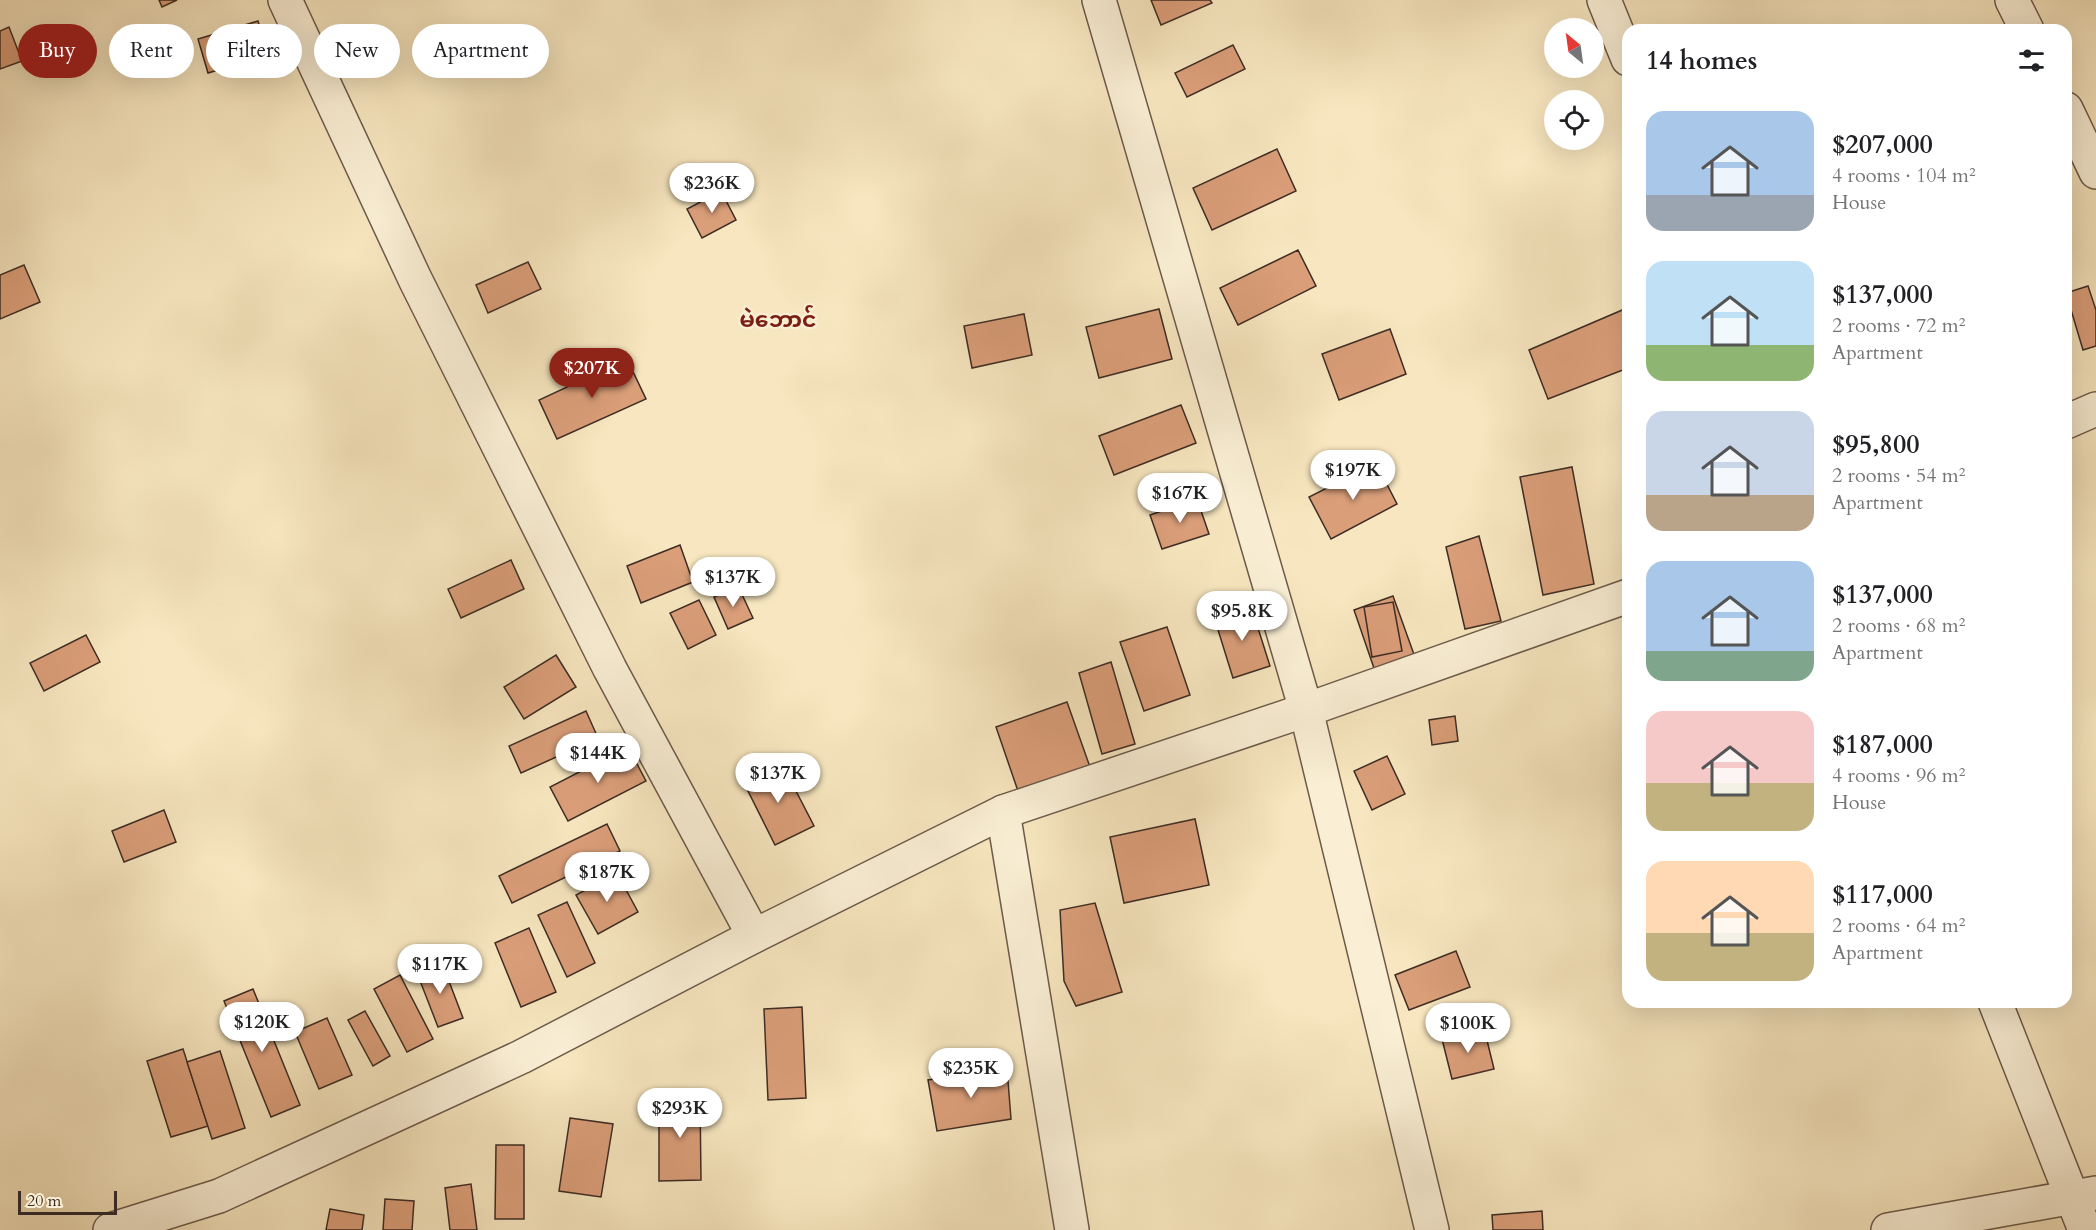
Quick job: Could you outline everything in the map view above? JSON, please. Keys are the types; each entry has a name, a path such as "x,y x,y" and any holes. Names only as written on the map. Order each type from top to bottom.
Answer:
{"street":[{"path":"285,0 415,279 610,669 754,936"},
{"path":"1099,0 1306,710 1432,1230"},
{"path":"1604,0 1622,44"},
{"path":"2012,0 2024,24"},
{"path":"2072,122 2096,172"},
{"path":"2072,420 2096,410"},
{"path":"111,1230 219,1196 521,1057 754,936 1004,812 1306,710 1622,598"},
{"path":"1004,812 1072,1230"},
{"path":"1998,1008 2084,1196 2085,1230"},
{"path":"1888,1230 2084,1196"}],"building":[{"path":"159,0 177,0 162,7"},
{"path":"1151,0 1210,0 1212,3 1161,25"},
{"path":"9,27 18,51 18,62 0,69 0,31"},
{"path":"206,37 206,66 198,39"},
{"path":"1233,45 1245,69 1187,97 1175,73"},
{"path":"1277,149 1296,191 1212,230 1193,188"},
{"path":"721,191 736,220 702,238 687,209"},
{"path":"1298,250 1316,286 1238,325 1220,288"},
{"path":"528,262 541,289 488,313 476,285"},
{"path":"24,265 40,302 0,319 0,275"},
{"path":"2088,286 2096,310 2096,346 2083,350 2072,313 2072,291"},
{"path":"1159,309 1172,359 1099,378 1086,327"},
{"path":"1622,310 1622,370 1548,399 1529,350"},
{"path":"1024,314 1032,355 972,368 964,326"},
{"path":"1390,329 1406,374 1339,400 1322,354"},
{"path":"627,359 646,399 557,439 539,400"},
{"path":"1181,405 1196,443 1114,475 1099,436"},
{"path":"1376,463 1397,504 1331,539 1309,497"},
{"path":"1572,467 1594,584 1543,595 1520,477"},
{"path":"1197,499 1209,534 1162,549 1150,515"},
{"path":"1479,536 1501,621 1465,629 1446,547"},
{"path":"680,545 693,582 641,603 627,566"},
{"path":"511,560 524,589 461,618 448,589"},
{"path":"738,586 753,618 728,629 714,597"},
{"path":"1393,596 1416,660 1376,674 1354,610"},
{"path":"699,600 716,635 688,649 670,613"},
{"path":"1393,602 1402,651 1372,657 1364,607"},
{"path":"1251,606 1270,666 1233,678 1214,617"},
{"path":"1167,627 1190,695 1144,711 1120,642"},
{"path":"86,635 100,662 44,691 30,663"},
{"path":"556,655 576,687 524,719 504,687"},
{"path":"1111,662 1135,744 1102,754 1079,673"},
{"path":"1067,702 1090,767 1018,791 996,727"},
{"path":"586,711 598,738 521,773 509,746"},
{"path":"1455,716 1458,741 1432,745 1429,720"},
{"path":"628,747 646,781 568,821 550,787"},
{"path":"1387,756 1405,794 1372,810 1354,771"},
{"path":"781,762 814,826 775,845 743,781"},
{"path":"164,810 176,842 124,862 112,831"},
{"path":"1195,819 1209,885 1124,903 1110,837"},
{"path":"607,824 620,851 512,903 499,876"},
{"path":"617,873 638,912 598,934 576,895"},
{"path":"567,902 595,963 567,977 538,915"},
{"path":"1095,903 1122,992 1076,1006 1064,981 1060,910"},
{"path":"529,928 556,992 521,1007 495,943"},
{"path":"1456,951 1470,987 1409,1010 1395,975"},
{"path":"442,963 463,1018 438,1027 417,973"},
{"path":"400,975 433,1039 407,1052 374,989"},
{"path":"253,989 300,1105 271,1117 224,1001"},
{"path":"802,1007 806,1098 768,1100 764,1009"},
{"path":"365,1011 390,1056 373,1066 348,1020"},
{"path":"327,1018 352,1075 319,1089 295,1032"},
{"path":"1484,1028 1494,1069 1452,1079 1442,1039"},
{"path":"183,1049 208,1126 171,1137 147,1061"},
{"path":"220,1051 245,1128 212,1139 187,1062"},
{"path":"1007,1068 1011,1119 937,1131 928,1080"},
{"path":"659,1098 700,1098 701,1180 659,1181"},
{"path":"570,1118 613,1124 601,1197 559,1191"},
{"path":"496,1145 524,1145 524,1219 495,1219"},
{"path":"471,1184 477,1230 450,1230 445,1188"},
{"path":"385,1199 414,1201 412,1230 383,1230"},
{"path":"330,1209 364,1215 362,1230 326,1230"},
{"path":"1542,1211 1543,1230 1493,1230 1492,1215"}],"district":[{"name":"မဲဘောင်","path":"778,320"}]}
